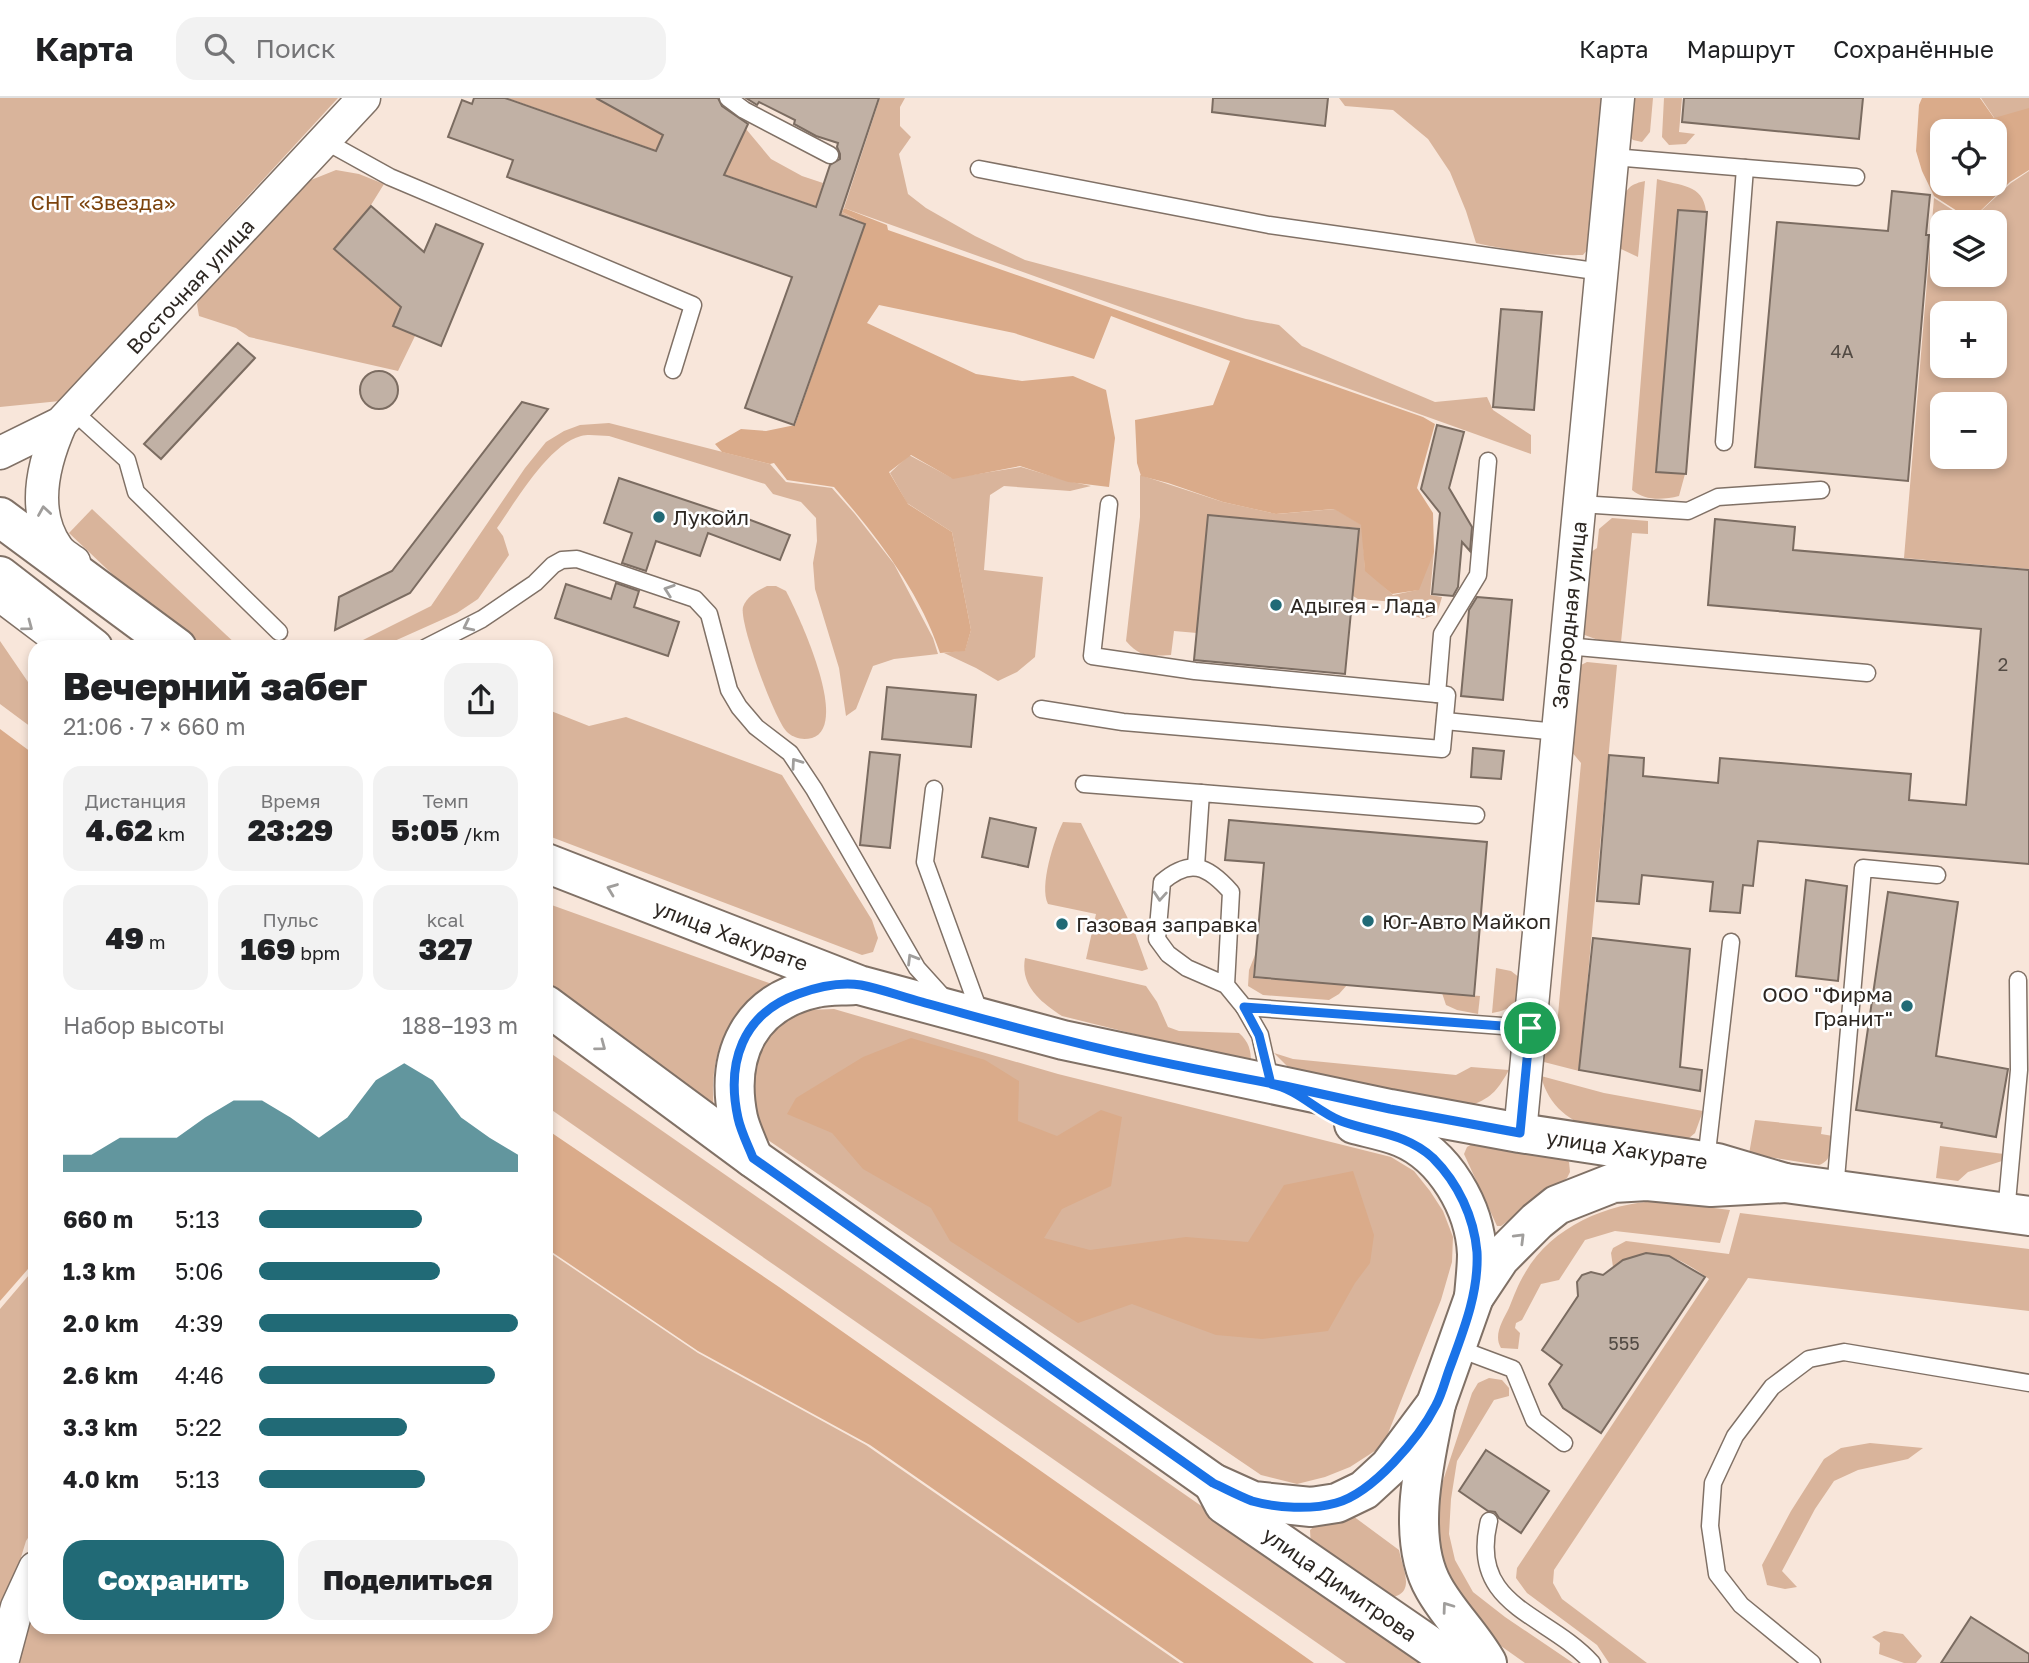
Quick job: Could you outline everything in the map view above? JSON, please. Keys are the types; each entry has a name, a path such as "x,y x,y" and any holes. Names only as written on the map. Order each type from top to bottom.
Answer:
{"main road":[{"path":"0,517 166,640"},
{"path":"0,576 83,640"},
{"name":"улица Хакурате","path":"553,866 859,985 1063,1040 1390,1109 1520,1133 1706,1161 1785,1183 2017,1215"},
{"path":"753,1158 738,1120 734,1089 736,1062 743,1039 762,1014 787,998 817,988 859,985"},
{"name":"улица Димитрова","path":"553,1010 753,1158 1213,1483 1224,1504 1455,1663"},
{"path":"1278,1085 1339,1120 1400,1137 1416,1145 1433,1159 1458,1189 1470,1217 1477,1252 1474,1297 1437,1404 1426,1454 1420,1505 1422,1555 1432,1585 1486,1663"},
{"path":"1474,1297 1500,1258 1537,1222 1557,1205 1586,1193 1614,1183 1647,1181 1711,1187 1785,1183"},
{"path":"1213,1483 1263,1503 1311,1507 1337,1503 1364,1490 1389,1467 1437,1404"}],"street":[{"name":"Восточная улица","path":"0,453 67,417 364,98"},
{"name":"Загородная улица","path":"1520,1133 1618,98"},
{"path":"67,417 49,450 43,483 44,517 58,550 119,597 132,615"},
{"path":"2,1663 17,1607 28,1583"}],"lane":[{"path":"728,98 744,110 830,155"},
{"path":"325,141 390,177 693,305 673,370"},
{"path":"1613,157 1856,177"},
{"path":"1724,442 1745,167"},
{"path":"979,169 1269,225 1602,272"},
{"path":"67,417 127,460 136,492 279,632"},
{"path":"1437,694 1442,634 1478,575 1488,461"},
{"path":"1580,504 1688,511 1718,497 1821,490"},
{"path":"1041,709 1123,722 1442,749 1447,695 1195,671 1092,656 1109,503"},
{"path":"441,640 482,620 535,583 552,565 562,560 576,559 695,599 709,614 729,690 739,707 756,727 790,753 814,789 917,968 969,1015"},
{"path":"0,605 46,640"},
{"path":"1566,646 1867,673"},
{"path":"1445,720 1558,732"},
{"path":"1084,784 1476,815"},
{"path":"934,789 925,862 969,1015"},
{"path":"1196,866 1201,793"},
{"path":"1226,985 1231,892 1216,876 1196,866 1177,870 1161,882 1157,939 1168,954 1187,968 1226,985 1244,1007 1259,1035 1278,1085"},
{"path":"1836,1190 1863,868 1937,875"},
{"path":"1706,1161 1731,942"},
{"path":"2017,1215 2018,980"},
{"path":"1244,1007 1530,1028"},
{"path":"1457,1348 1513,1369 1534,1420 1564,1443"},
{"path":"1812,1663 1741,1605 1717,1574 1710,1525 1713,1483 1735,1436 1772,1387 1809,1359 1844,1352 2029,1384"},
{"path":"1489,1521 1486,1560 1496,1587 1507,1599 1580,1650 1592,1663"}],"green space":[{"name":"СНТ «Звезда»","path":"0,98 338,98 60,401 0,407"},
{"path":"507,98 597,98 732,156 746,129 771,159 802,176 823,183 817,203 863,223"},
{"path":"880,98 905,98 900,107 900,126 911,137 899,154 908,194 926,208 975,236 1025,260 1246,319 1279,325 1302,346 1435,402 1487,397 1493,410 1531,435 1531,454 844,208"},
{"path":"1339,98 1602,98 1589,248 1583,255 1556,255 1476,243 1450,172 1428,139 1393,110 1345,106"},
{"path":"1631,98 1653,98 1650,132 1642,142 1633,140 1627,134"},
{"path":"1664,98 1682,98 1679,132 1695,134 1686,144 1669,145 1662,137"},
{"path":"1981,98 2029,98 2029,109 1995,119"},
{"path":"336,170 359,174 384,184 371,205 334,249 380,290 409,289 394,325 415,336 398,371 249,337 236,328 199,316 197,304 204,291 306,182"},
{"path":"2029,171 2029,569 1904,558 1930,246 1930,287 2007,287 2007,210 1982,210 1997,196 2007,196 2007,187"},
{"path":"1657,179 1695,191 1704,202 1706,211 1678,210 1657,471 1685,474 1679,496 1661,499 1648,498 1632,490"},
{"path":"1645,181 1638,257 1621,249 1618,217 1625,193 1632,185"},
{"path":"1934,198 1953,210 1933,210"},
{"path":"609,423 770,464 786,482 832,488 894,564 933,638 938,654 894,659 873,666 856,709 846,716 839,668 815,589 813,563 817,541 816,518 801,502 773,494 765,484 609,436 591,435 569,441 557,450 534,475 497,528 503,536 509,555 478,599 457,613 397,640 363,640 431,606 525,468 546,442 580,425"},
{"path":"909,455 952,478 1021,467 1091,486 1070,491 1004,486 990,495 984,570 1043,577 1035,657 1017,672 998,681 944,653 965,650 971,630 952,532 907,503 890,473"},
{"path":"1140,475 1223,502 1277,514 1335,509 1362,525 1365,569 1393,595 1417,590 1434,551 1430,595 1442,597 1437,614 1423,619 1415,616 1408,603 1358,599 1353,596 1359,528 1208,515 1197,633 1174,631 1171,655 1141,653 1126,641 1140,517"},
{"path":"92,509 232,640 186,640 168,627 69,533"},
{"path":"1612,518 1648,521 1648,534 1632,533 1621,642 1598,640 1582,634 1585,556 1597,548 1599,529"},
{"path":"767,586 776,586 786,591 801,622 818,669 826,713 823,729 812,738 793,736 782,724 774,710 746,632 743,607 750,597"},
{"path":"0,641 28,682 28,725 0,704"},
{"path":"1587,662 1617,665 1579,1071 1540,1061 1542,1044 1547,1038 1556,1037 1581,763 1566,745 1575,668"},
{"path":"553,712 589,726 626,717 782,775 872,920 878,938 873,952 862,955 553,838"},
{"path":"1063,822 1081,823 1135,933 1148,969 1142,971 1086,959 1096,914 1048,904 1046,875"},
{"path":"553,906 772,984 741,1011 722,1040 714,1074 714,1115 553,990"},
{"path":"1255,955 1253,978 1347,985 1329,1000 1263,995 1248,986 1249,970"},
{"path":"1025,958 1146,986 1157,1002 1168,1027 1179,1031 1239,1033 1249,1046 1251,1063 1062,1016 1040,999 1029,985 1024,968"},
{"path":"1496,968 1511,971 1520,978 1520,986 1515,1003 1492,1013"},
{"path":"1442,993 1480,996 1478,1014 1446,1005"},
{"path":"834,1009 1058,1074 1391,1157 1414,1171 1443,1211 1453,1237 1452,1262 1441,1300 1381,1447 1350,1467 1297,1484 1261,1475 765,1138 753,1111 750,1057 782,1018 807,1010"},
{"path":"1274,1053 1293,1059 1456,1075 1471,1067 1509,1070 1494,1092 1472,1105 1291,1070"},
{"path":"553,1055 1427,1663 1346,1663 553,1111"},
{"path":"1541,1076 1604,1093 1703,1111 1695,1133 1682,1144 1619,1136 1579,1123 1562,1112 1549,1096"},
{"path":"1755,1120 1822,1127 1821,1134 1833,1136 1829,1157 1819,1165 1749,1154"},
{"path":"1474,1143 1562,1156 1569,1162 1570,1172 1567,1178 1501,1226 1497,1226 1464,1154 1467,1147"},
{"path":"1940,1146 2004,1154 2002,1161 1968,1172 1958,1181 1936,1178"},
{"path":"1658,1201 1730,1210 1720,1243 1615,1231 1585,1240 1559,1280 1541,1284 1522,1320 1516,1323 1515,1328 1520,1333 1518,1349 1501,1348 1498,1338 1500,1328 1518,1286 1536,1257 1550,1243 1582,1220 1600,1213"},
{"path":"1740,1213 2029,1249 2029,1311 1748,1278 1554,1570 1553,1583 1562,1599 1647,1663 1609,1663 1597,1645 1527,1593 1516,1578 1517,1568 1709,1279 1674,1258 1651,1253 1626,1259 1613,1267 1613,1248 1626,1241 1729,1254"},
{"path":"553,1255 698,1353 866,1445 1180,1663 15,1663 28,1624 28,1634 553,1634"},
{"path":"28,1276 28,1538 0,1626 0,1309"},
{"path":"1489,1378 1502,1380 1509,1388 1509,1396 1494,1400 1457,1461 1449,1534 1455,1560 1473,1592 1573,1663 1525,1663 1484,1634 1459,1604 1437,1551 1439,1493 1472,1393 1478,1383"},
{"path":"1870,1443 1923,1448 1908,1459 1858,1470 1834,1481 1815,1509 1782,1571 1797,1587 1785,1589 1767,1585 1762,1565 1791,1511 1824,1459 1841,1448"},
{"path":"1353,1516 1399,1550 1406,1581 1402,1593 1386,1598 1311,1547 1310,1530 1317,1524"},
{"path":"1884,1631 1903,1634 1922,1656 1916,1663 1904,1663 1879,1654 1880,1643 1872,1637"}],"shaded area":[{"path":"1922,98 1980,98 1994,118 2029,108 2029,170 2007,185 2007,119 1930,119 1930,188 1916,151 1919,105"},
{"path":"1934,196 1996,196 1981,210 1956,210"},
{"path":"844,208 887,225 888,230 1423,417 1435,424 1417,488 1433,513 1434,552 1419,590 1392,594 1365,571 1361,525 1334,509 1276,514 1223,502 1141,476 1137,463 1135,420 1213,405 1230,361 1111,316 1094,359 1014,333 879,305 867,323 976,374 1022,381 1073,376 1106,390 1115,438 1109,487 1068,482 1020,466 953,479 911,455 889,472 908,504 952,532 971,630 965,651 940,653 909,586 866,525 834,487 787,480 774,463 722,452 715,444 741,429 766,431 795,425 865,224 842,212"},
{"path":"0,729 28,750 28,1269 0,1301"},
{"path":"911,1038 985,1060 1019,1081 1018,1121 1057,1136 1101,1110 1122,1117 1111,1186 1062,1209 1044,1238 1090,1250 1186,1237 1248,1242 1284,1185 1353,1171 1374,1235 1370,1263 1355,1283 1328,1331 1262,1339 1216,1335 1132,1304 1078,1323 950,1241 931,1208 863,1169 832,1133 787,1114 796,1098 863,1057"},
{"path":"553,1134 779,1287 1314,1663 1184,1663 870,1445 698,1351 553,1253"}],"building":[{"path":"474,98 505,98 656,151 663,135 596,98 718,98 722,106 748,124 724,175 816,207 830,165 840,159 838,143 816,136 794,124 795,120 746,98 879,98 840,215 865,224 794,425 745,408 792,277 507,177 513,160 448,137 462,100 472,104"},
{"path":"1213,98 1328,98 1325,126 1212,112"},
{"path":"1684,98 1863,98 1859,139 1682,122"},
{"path":"1892,191 1930,195 1908,481 1755,467 1777,222 1888,231"},
{"path":"371,206 424,252 436,224 483,244 441,346 393,326 401,307 334,249"},
{"path":"1678,210 1707,212 1686,474 1656,472"},
{"path":"1501,309 1542,312 1534,410 1493,407"},
{"path":"238,343 255,358 161,459 144,444"},
{"path":"379,371 393,376 398,390 393,404 379,409 365,404 360,390 365,376"},
{"path":"522,402 548,409 410,593 335,630 339,597 392,571"},
{"path":"1437,425 1464,432 1449,488 1472,527 1470,551 1462,542 1458,587 1453,596 1432,594 1440,513 1421,489"},
{"name":"Лукойл","path":"619,478 739,518 740,516 790,535 780,560 708,533 700,556 656,541 646,571 622,563 632,533 604,523"},
{"path":"1208,515 1359,529 1345,674 1194,660"},
{"path":"1715,519 1795,527 1793,550 2029,570 2029,864 1758,841 1753,886 1743,885 1740,913 1710,911 1713,882 1642,875 1639,904 1597,901 1609,755 1644,758 1643,776 1718,783 1720,758 1911,774 1909,800 1966,805 1981,629 1708,605"},
{"path":"616,583 639,591 634,607 679,622 668,656 555,618 566,584 611,599"},
{"path":"1477,597 1512,600 1503,700 1461,696 1469,610"},
{"path":"887,687 976,695 971,747 882,739"},
{"path":"1473,748 1504,751 1501,779 1471,777"},
{"path":"870,752 900,755 890,848 860,845"},
{"path":"990,818 1036,828 1028,867 982,857"},
{"path":"1229,820 1487,842 1474,996 1254,977 1264,863 1225,860"},
{"path":"1806,880 1847,886 1838,981 1796,976"},
{"name":"ООО \"Фирма Гранит\"","path":"1888,892 1958,902 1936,1056 2008,1069 1996,1137 1941,1127 1942,1123 1856,1110"},
{"path":"1593,938 1690,949 1680,1067 1702,1070 1700,1091 1579,1070"},
{"path":"1646,1253 1669,1256 1705,1277 1601,1433 1563,1408 1549,1384 1562,1365 1542,1350 1578,1296 1577,1282 1582,1275 1591,1272 1603,1275 1623,1260"},
{"path":"1486,1450 1549,1491 1521,1533 1499,1518 1495,1512 1488,1511 1459,1491"},
{"path":"1971,1617 2029,1654 2029,1663 1941,1663"}],"place":[{"name":"Лукойл","path":"659,517"},
{"name":"Адыгея - Лада","path":"1276,605"},
{"name":"Юг-Авто Майкоп","path":"1368,921"},
{"name":"Газовая заправка","path":"1062,924"},
{"name":"ООО \"Фирма Гранит\"","path":"1907,1006"}],"route":[{"path":"1530,1028 1244,1007 1259,1035 1271,1084 1285,1086 1339,1120 1400,1137 1416,1145 1433,1159 1458,1189 1470,1217 1477,1252 1474,1297 1437,1404 1389,1467 1364,1490 1337,1503 1311,1507 1253,1501 1213,1483 753,1158 738,1120 734,1089 736,1062 743,1039 762,1014 787,998 817,988 859,985 1063,1040 1271,1084 1285,1086 1390,1109 1520,1133 1530,1028"}]}
